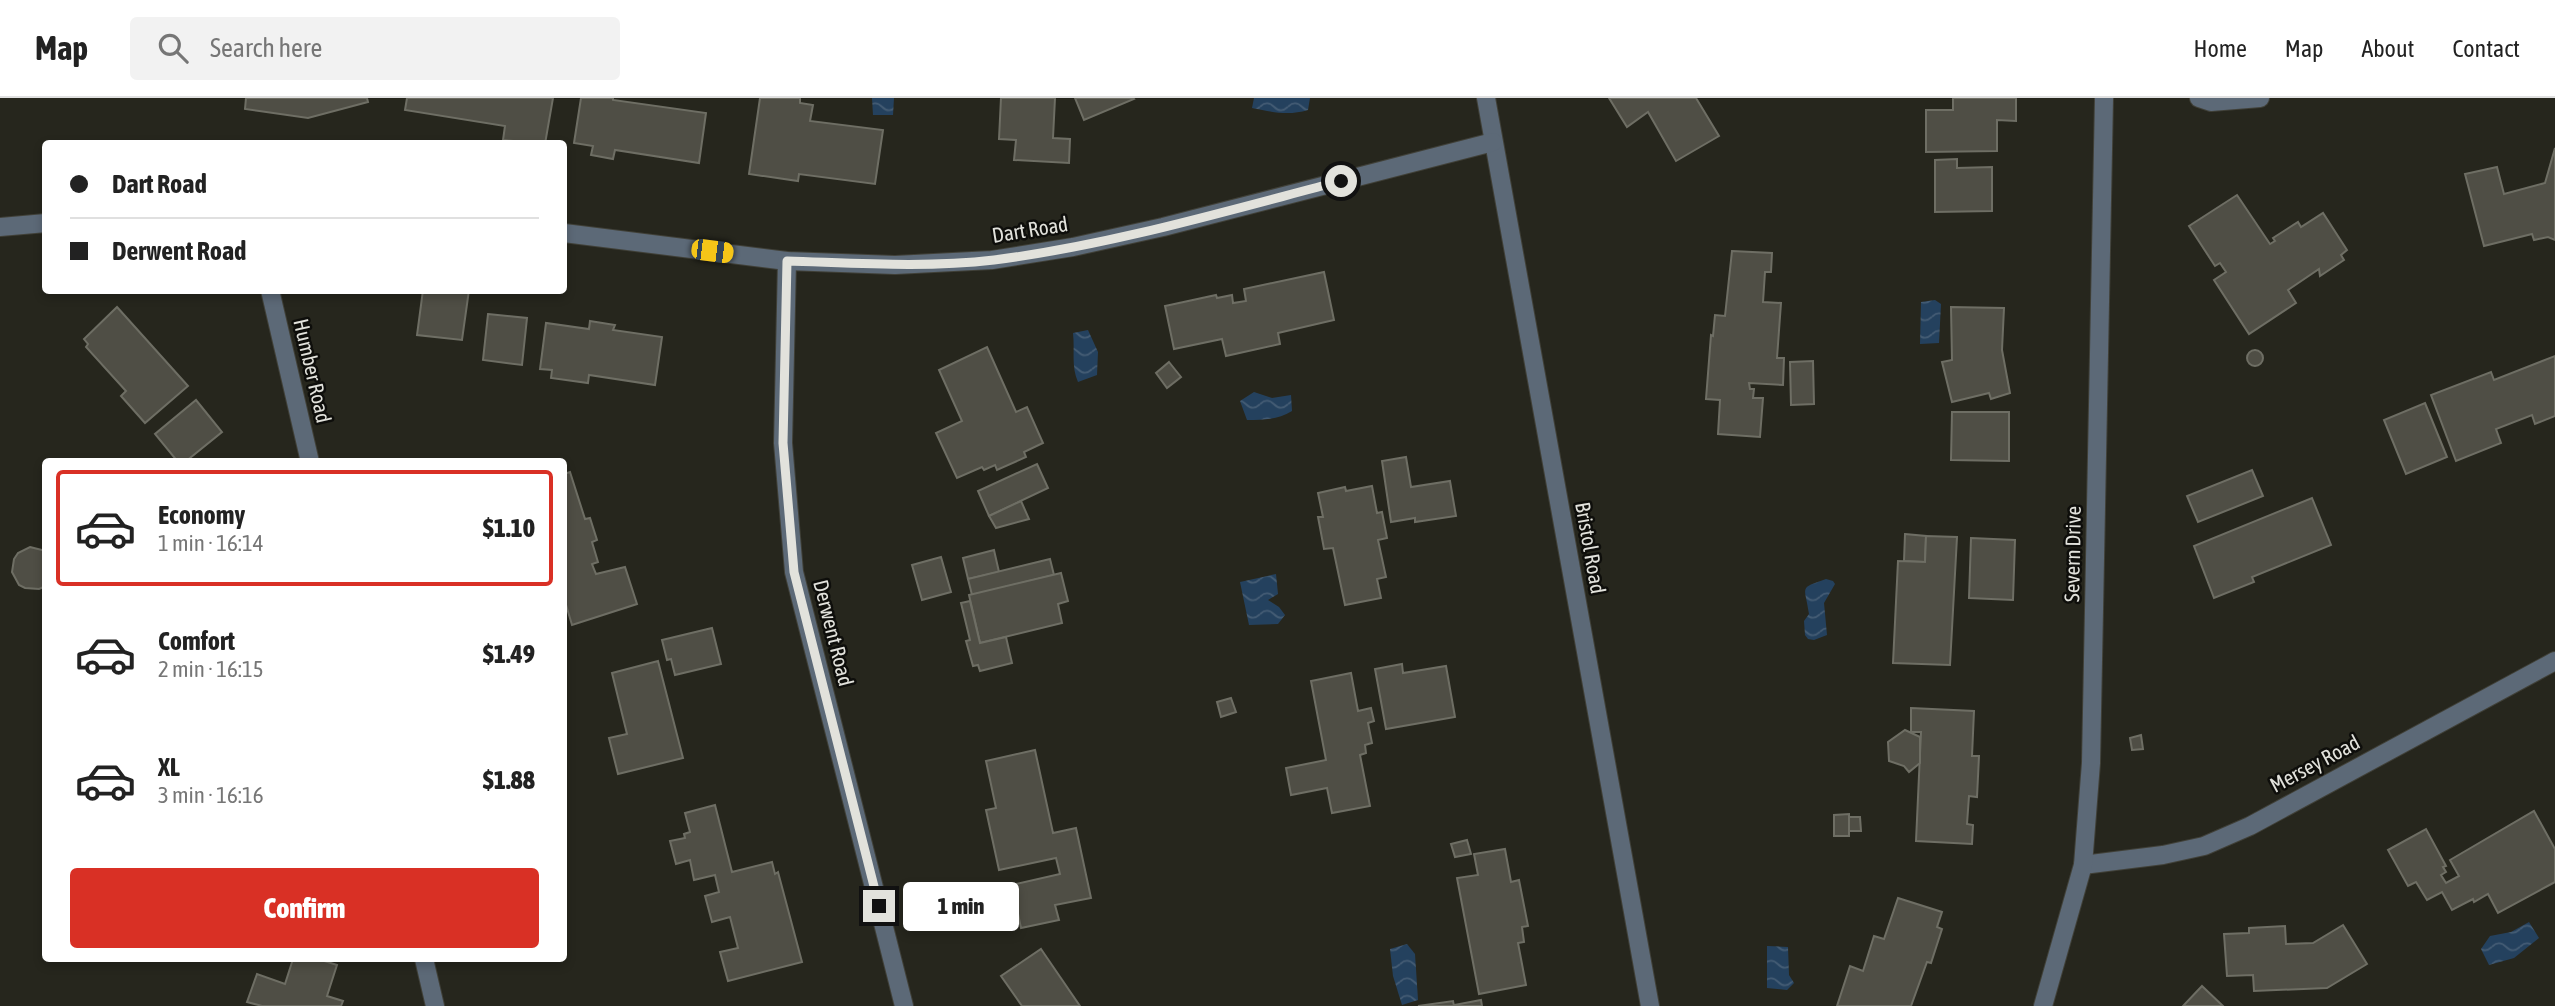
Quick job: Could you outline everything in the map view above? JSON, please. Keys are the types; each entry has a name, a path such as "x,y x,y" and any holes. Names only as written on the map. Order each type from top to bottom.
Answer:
{"street":[{"name":"Bristol Road","path":"1486,98 1650,1006"},
{"name":"Severn Drive","path":"2043,1006 2083,865 2091,763 2104,98"},
{"path":"2199,98 2211,102 2260,98"},
{"name":"Dart Road","path":"567,233 787,261 895,265 992,260 1163,227 1493,142"},
{"path":"0,227 42,223"},
{"name":"Derwent Road","path":"787,261 783,443 794,572 904,1006"},
{"name":"Humber Road","path":"271,294 309,458"},
{"name":"Mersey Road","path":"2083,865 2163,855 2204,846 2250,826 2555,661"},
{"path":"425,962 435,1006"}],"water":[{"path":"872,98 894,98 893,115 873,115"},
{"path":"1254,98 1310,98 1308,110 1287,113 1252,108"},
{"path":"1935,300 1941,304 1939,343 1920,344 1921,302"},
{"path":"1088,330 1098,352 1097,375 1078,382 1074,364 1073,333"},
{"path":"1254,392 1272,398 1291,395 1292,411 1275,418 1247,420 1240,401"},
{"path":"1276,574 1278,594 1268,600 1285,615 1278,624 1249,625 1240,582"},
{"path":"1826,579 1835,584 1824,603 1827,635 1814,640 1808,639 1804,621 1809,614 1805,589"},
{"path":"2529,922 2539,938 2514,958 2489,965 2481,949 2490,936 2511,932"},
{"path":"1407,944 1415,954 1418,1000 1402,1005 1393,976 1390,949"},
{"path":"1767,946 1788,947 1789,975 1794,983 1787,990 1767,988"}],"building":[{"path":"246,98 367,98 368,102 308,118 245,109"},
{"path":"407,98 553,98 546,140 503,140 505,126 405,110"},
{"path":"581,98 613,98 706,113 699,163 615,150 613,159 591,155 593,146 574,143"},
{"path":"760,98 800,98 800,103 813,105 810,121 883,130 875,184 799,174 798,181 749,174"},
{"path":"1001,98 1055,98 1053,138 1070,139 1069,163 1014,160 1016,140 999,139"},
{"path":"1075,98 1133,98 1134,99 1084,120"},
{"path":"1609,98 1696,98 1719,136 1676,161 1648,112 1627,127"},
{"path":"1953,98 2016,98 2016,121 1997,120 1997,151 1926,152 1926,110 1953,110"},
{"path":"2555,148 2555,240 2548,237 2534,240 2532,234 2484,246 2465,174 2497,167 2504,194 2545,183"},
{"path":"1957,159 1957,168 1992,167 1992,211 1935,212 1935,160"},
{"path":"2237,195 2270,244 2275,241 2273,238 2298,222 2301,227 2323,213 2347,250 2341,255 2344,260 2320,276 2319,269 2288,290 2296,303 2249,334 2214,280 2226,272 2220,263 2215,266 2189,226"},
{"path":"1732,251 1772,253 1771,272 1765,272 1763,302 1781,303 1777,358 1784,358 1783,385 1749,383 1750,389 1754,389 1753,398 1763,398 1760,437 1718,434 1720,400 1706,399 1711,335 1713,336 1715,315 1725,316"},
{"path":"1324,272 1334,320 1278,333 1280,344 1226,356 1222,339 1174,349 1165,306 1216,295 1217,298 1232,295 1233,303 1246,301 1244,289"},
{"path":"422,294 468,294 462,340 417,335"},
{"path":"117,307 188,386 145,423 121,396 126,391 86,347 88,344 84,339"},
{"path":"1951,307 2004,308 2002,350 2010,393 1991,399 1989,393 1952,402 1942,362 1952,360"},
{"path":"488,314 527,318 522,365 483,360"},
{"path":"590,321 615,325 613,330 662,337 655,385 589,375 588,383 551,378 552,370 540,369 546,323 589,329"},
{"path":"987,347 1016,412 1027,407 1043,443 1024,452 1026,457 997,470 995,465 984,470 982,467 957,478 936,433 962,421 939,370"},
{"path":"2255,350 2261,352 2261,364 2255,366 2249,364 2247,358 2249,352"},
{"path":"2555,356 2555,416 2535,424 2532,415 2496,429 2501,443 2456,461 2431,395 2491,372 2494,380"},
{"path":"1813,361 1814,404 1791,405 1790,362"},
{"path":"1169,362 1181,377 1167,388 1156,373"},
{"path":"196,400 222,432 190,458 175,458 155,434"},
{"path":"2425,403 2447,457 2406,474 2384,420"},
{"path":"1952,412 2009,412 2009,461 1951,460"},
{"path":"1406,457 1411,487 1450,481 1456,516 1415,522 1415,518 1391,522 1382,461"},
{"path":"1037,464 1048,488 989,516 978,491"},
{"path":"2252,470 2263,496 2198,522 2187,496"},
{"path":"570,472 585,519 590,518 597,540 592,542 598,562 592,564 596,574 625,567 637,604 572,625 567,608 567,473"},
{"path":"1372,486 1377,513 1382,512 1387,538 1378,540 1386,577 1377,579 1381,598 1345,605 1333,548 1324,549 1318,517 1323,517 1318,493 1345,487 1346,491"},
{"path":"2312,498 2331,545 2252,577 2254,582 2214,598 2194,546"},
{"path":"1021,501 1029,519 996,528 989,516"},
{"path":"1905,534 1926,536 1925,562 1904,561"},
{"path":"1926,536 1957,537 1950,665 1893,663 1898,561 1925,562"},
{"path":"1971,538 2015,540 2013,600 1969,598"},
{"path":"30,547 42,550 42,588 25,588 19,585 12,572 18,553"},
{"path":"994,550 999,572 968,579 963,558"},
{"path":"941,557 951,592 922,600 912,565"},
{"path":"1050,559 1054,575 972,595 968,579"},
{"path":"1061,573 1068,601 1058,604 1062,623 980,643 969,595"},
{"path":"970,601 980,643 1006,637 1012,663 980,671 978,665 973,666 966,641 970,640 961,603"},
{"path":"712,628 721,664 675,675 671,659 667,660 662,640"},
{"path":"658,661 683,758 618,774 609,738 627,734 612,673"},
{"path":"1402,664 1403,673 1446,666 1455,717 1386,729 1375,669"},
{"path":"1351,673 1358,711 1371,708 1374,721 1368,723 1372,743 1365,745 1366,753 1360,755 1370,806 1332,813 1327,788 1291,795 1286,768 1326,760 1311,681"},
{"path":"1231,698 1236,712 1221,717 1217,702"},
{"path":"1911,708 1974,711 1972,756 1979,756 1977,797 1969,796 1967,824 1973,825 1972,844 1916,841 1921,732 1911,732"},
{"path":"1905,730 1920,737 1920,763 1909,772 1904,766 1889,761 1888,742"},
{"path":"2141,735 2143,749 2132,750 2130,738"},
{"path":"1035,750 1053,833 1076,828 1091,898 1055,905 1059,920 1021,928 1012,885 1060,874 1056,858 999,870 986,810 996,808 986,761"},
{"path":"715,805 732,872 772,862 775,874 778,872 802,962 728,981 720,952 738,948 730,917 712,922 705,896 719,892 715,875 694,880 690,860 676,864 670,841 685,838 684,834 690,832 685,813"},
{"path":"2534,811 2555,849 2555,882 2498,913 2488,894 2452,910 2442,892 2427,900 2416,882 2408,886 2388,850 2426,829 2446,866 2443,867 2446,872 2441,875 2446,883 2459,876 2450,860"},
{"path":"1849,814 1849,836 1834,836 1834,815"},
{"path":"1849,817 1860,817 1861,831 1849,831"},
{"path":"1467,840 1471,854 1455,857 1451,844"},
{"path":"1505,849 1511,882 1519,880 1528,926 1522,927 1524,942 1518,943 1526,985 1479,994 1457,878 1478,875 1474,854"},
{"path":"1898,898 1942,912 1937,927 1942,929 1931,963 1927,962 1911,1006 1837,1006 1850,966 1863,971 1874,936 1884,939"},
{"path":"2343,925 2367,964 2327,988 2254,991 2253,975 2227,976 2224,934 2249,933 2249,928 2285,926 2286,944 2313,943"},
{"path":"1041,949 1080,1006 1022,1006 1001,976"},
{"path":"292,962 328,962 337,965 327,996 343,1001 341,1006 262,1006 247,1002 257,974 285,984"},
{"path":"2202,986 2223,1006 2183,1006"},
{"path":"1481,1000 1482,1006 1454,1006 1454,1005"},
{"path":"1453,1001 1454,1006 1418,1006"}],"route":[{"path":"879,906 794,572 783,443 787,261 895,265 992,260 1073,247 1163,227 1341,181"}]}
